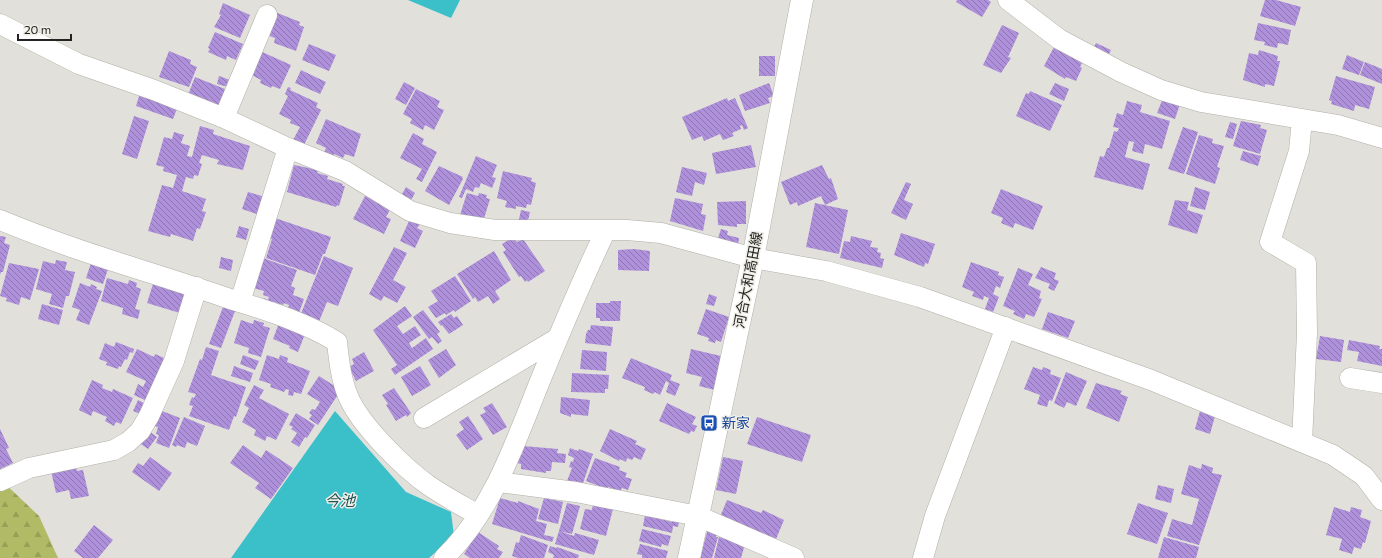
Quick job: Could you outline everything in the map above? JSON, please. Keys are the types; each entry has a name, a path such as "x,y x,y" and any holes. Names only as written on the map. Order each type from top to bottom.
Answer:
{"main road":[{"name":"河合大和高田線","path":"689,558 753,258 802,0"}],"street":[{"path":"1008,0 1059,39 1142,82 1182,97 1201,102 1338,125 1382,138"},
{"path":"224,118 267,15"},
{"path":"0,24 79,64 154,90 224,118 288,148 352,175 410,211 450,223 495,230 606,230 661,233 753,258 826,271 920,297 1151,380 1333,455 1364,476 1382,500"},
{"path":"1302,119 1299,151 1270,242 1306,263 1307,333 1302,442"},
{"path":"240,302 288,148"},
{"path":"0,220 61,244 197,287 301,323 337,342 342,380 349,398 360,417 376,436 421,480 478,515"},
{"path":"448,557 478,515 498,482 558,338 606,230"},
{"path":"0,481 29,468 114,450 128,442 140,431 149,416 174,361 197,287"},
{"path":"923,558 934,516 1006,327"},
{"path":"424,418 558,338"},
{"path":"1350,378 1382,383"},
{"path":"498,482 576,492 698,516 794,558"}],"green space":[{"path":"0,479 39,516 58,558 0,558"}],"water":[{"path":"408,0 460,0 451,18"},
{"name":"今池","path":"335,411 406,492 451,512 454,536 429,558 231,558"}],"building":[{"path":"957,0 988,0 991,2 982,17 956,2"},
{"path":"1265,0 1276,0 1301,7 1295,26 1260,16"},
{"path":"223,3 250,15 240,38 214,27 221,15 219,14"},
{"path":"275,12 300,22 299,25 304,27 296,51 274,43 275,38 267,35"},
{"path":"1258,23 1291,30 1288,45 1278,43 1277,48 1264,45 1265,42 1254,40"},
{"path":"1002,25 1019,33 1008,57 1011,58 1001,73 983,65"},
{"path":"215,32 243,44 236,60 227,56 226,60 208,52 210,49 208,48"},
{"path":"1096,43 1111,50 1108,56 1093,49"},
{"path":"309,44 336,55 329,71 302,60"},
{"path":"1054,47 1082,63 1080,67 1082,68 1076,81 1066,77 1065,79 1044,66"},
{"path":"1259,50 1278,56 1277,61 1280,61 1274,86 1265,84 1265,87 1243,80 1249,53 1258,55"},
{"path":"169,51 191,60 190,64 197,67 189,87 159,77"},
{"path":"260,51 291,65 280,89 272,86 271,88 260,83 261,80 250,74"},
{"path":"1347,55 1364,62 1359,75 1342,69"},
{"path":"759,56 775,56 775,76 759,76"},
{"path":"1365,62 1382,69 1382,84 1360,75"},
{"path":"301,70 326,82 320,94 295,83"},
{"path":"219,76 230,80 228,87 217,84"},
{"path":"1336,76 1375,87 1369,109 1355,105 1354,111 1331,104 1332,101 1329,100"},
{"path":"195,77 225,89 222,97 226,99 223,107 188,95"},
{"path":"404,82 415,88 406,105 395,99"},
{"path":"769,83 774,96 768,98 770,103 745,111 739,95"},
{"path":"1055,83 1069,89 1064,101 1049,94"},
{"path":"288,87 291,88 290,90 318,103 316,107 321,110 302,149 292,142 300,127 290,123 291,120 279,114 288,96 285,94"},
{"path":"416,89 440,101 437,107 444,110 434,130 425,125 423,130 410,123 412,119 403,114"},
{"path":"1030,91 1062,105 1050,131 1016,116 1026,93 1029,94"},
{"path":"140,93 178,106 173,119 136,106"},
{"path":"727,98 728,101 735,98 748,128 744,130 742,125 740,126 741,129 732,133 734,136 723,140 720,134 704,141 702,136 692,140 682,117"},
{"path":"1163,98 1180,104 1175,119 1157,113"},
{"path":"1127,101 1142,105 1140,112 1170,121 1162,149 1145,144 1143,154 1132,151 1134,142 1129,141 1125,157 1150,164 1143,190 1094,177 1100,156 1104,157 1107,148 1109,148 1114,131 1117,132 1119,128 1113,127 1117,113 1123,115"},
{"path":"134,116 149,121 137,159 122,154"},
{"path":"326,119 361,134 354,157 345,154 343,158 334,154 333,157 324,153 326,148 316,143"},
{"path":"1241,121 1261,125 1260,128 1267,130 1260,154 1233,146"},
{"path":"1230,122 1237,124 1233,139 1225,137"},
{"path":"200,126 214,130 213,134 250,146 243,170 217,164 219,160 202,155 199,163 202,164 198,176 194,175 193,179 186,177 182,191 206,199 202,211 206,212 200,229 197,228 193,241 171,234 170,237 148,231 162,185 173,188 177,175 163,171 164,167 156,165 164,137 172,139 174,132 184,135 181,143 190,146 187,156 192,157"},
{"path":"1183,127 1198,132 1184,174 1168,169"},
{"path":"413,133 424,139 422,144 437,152 422,182 416,179 422,169 400,158"},
{"path":"1199,135 1213,139 1212,143 1224,146 1217,167 1220,168 1215,184 1186,174"},
{"path":"751,145 756,167 716,174 712,153"},
{"path":"1243,151 1261,156 1258,166 1240,160"},
{"path":"476,156 497,165 492,177 496,178 492,188 481,183 479,188 475,187 473,192 466,189 462,198 459,197"},
{"path":"294,165 318,170 317,173 328,176 327,179 343,184 342,186 345,186 339,206 337,205 336,207 287,192"},
{"path":"822,165 829,179 831,178 838,199 825,205 821,196 798,206 797,202 790,205 781,182"},
{"path":"439,166 463,177 449,205 425,191"},
{"path":"682,167 707,173 704,185 695,182 692,196 676,192"},
{"path":"503,171 532,178 531,181 536,183 531,205 527,204 526,208 516,206 516,209 505,207 507,201 497,198"},
{"path":"906,182 911,184 904,200 913,204 906,220 891,213"},
{"path":"406,187 415,193 410,202 401,196"},
{"path":"1195,187 1210,192 1205,210 1190,206"},
{"path":"1001,189 1043,206 1033,230 1015,223 1013,228 1001,223 1003,218 991,213"},
{"path":"248,192 265,197 260,215 242,209"},
{"path":"467,193 478,196 479,193 487,195 486,198 490,199 482,225 460,215"},
{"path":"365,196 391,208 386,217 391,219 384,234 353,219"},
{"path":"675,198 703,204 701,214 706,215 703,231 670,221"},
{"path":"1175,200 1189,202 1187,210 1203,215 1197,234 1168,225"},
{"path":"746,201 746,224 737,224 737,227 718,225 717,202"},
{"path":"815,203 848,210 839,254 806,247"},
{"path":"521,210 530,212 527,225 518,224"},
{"path":"272,217 331,237 315,275 266,258 272,239 266,237"},
{"path":"409,221 420,224 417,228 423,231 415,248 400,241"},
{"path":"239,226 249,229 246,240 236,237"},
{"path":"721,229 728,231 727,235 739,238 738,245 717,241"},
{"path":"901,233 935,244 928,264 925,263 924,267 894,255"},
{"path":"0,236 6,237 4,243 10,245 3,272 1,272 0,275"},
{"path":"851,236 872,241 870,247 878,248 877,252 881,253 880,258 884,259 882,268 840,258 844,241 850,242"},
{"path":"513,237 517,242 523,239 545,271 528,282 527,280 525,282 521,276 519,277 503,252 506,250 502,244"},
{"path":"394,247 407,253 393,280 406,287 397,303 384,296 381,301 369,294"},
{"path":"634,249 650,251 649,271 618,270 618,250"},
{"path":"494,251 511,280 495,291 500,299 493,304 488,296 478,302 475,297 473,299 457,274"},
{"path":"324,256 353,268 338,306 327,302 318,324 300,316"},
{"path":"221,257 233,260 231,271 219,268"},
{"path":"260,257 297,270 291,286 295,288 293,295 304,299 298,316 287,312 289,305 284,303 283,305 274,302 272,306 262,302 264,298 268,300 269,297 263,295 264,291 250,287"},
{"path":"56,260 67,262 65,270 75,272 69,296 66,296 63,308 49,304 52,294 36,289 43,261 55,264"},
{"path":"971,262 999,272 998,275 1004,277 1000,288 996,286 993,294 999,297 993,312 985,309 989,298 984,296 983,300 972,296 974,292 962,287"},
{"path":"9,263 39,269 30,300 21,297 19,305 6,301 7,298 0,296"},
{"path":"91,263 108,269 103,284 86,278"},
{"path":"1041,267 1056,273 1054,279 1059,281 1054,291 1048,288 1050,284 1035,278"},
{"path":"1018,268 1033,274 1028,285 1041,291 1039,298 1042,299 1034,317 1026,314 1024,319 1013,314 1015,311 1003,306"},
{"path":"455,276 471,301 455,312 454,310 446,315 445,313 436,318 428,307 438,301 431,291"},
{"path":"107,278 128,284 129,280 137,283 136,287 141,289 135,309 140,310 138,319 122,314 123,308 101,301"},
{"path":"80,283 90,287 91,284 97,287 96,289 102,291 89,325 76,320 80,310 72,307"},
{"path":"153,284 189,294 183,314 147,303"},
{"path":"709,294 717,297 714,306 706,304"},
{"path":"610,301 621,301 620,321 600,321 600,318 596,318 596,303 610,303"},
{"path":"42,304 63,310 59,325 38,319"},
{"path":"405,306 412,316 397,326 403,334 415,326 421,335 409,343 412,348 426,338 433,349 395,375 391,369 397,365 373,330"},
{"path":"223,307 235,311 221,348 209,344"},
{"path":"706,309 729,317 721,342 716,340 715,343 708,341 709,338 697,334"},
{"path":"423,310 440,332 437,334 442,341 438,344 432,337 429,339 413,317"},
{"path":"1048,312 1075,321 1068,338 1042,329"},
{"path":"451,314 454,318 457,316 463,325 449,334 438,322"},
{"path":"241,320 253,324 254,320 264,323 263,326 270,328 261,357 248,353 249,348 234,343"},
{"path":"279,323 305,334 298,352 289,348 290,346 273,339"},
{"path":"591,325 613,327 611,346 585,343 586,334 588,330 590,330"},
{"path":"1320,336 1344,340 1341,362 1316,359"},
{"path":"1349,340 1380,346 1379,349 1382,349 1382,366 1357,361 1359,352 1347,350"},
{"path":"116,342 134,349 133,353 130,352 127,360 125,359 121,367 119,366 118,369 106,365 107,362 99,359 105,343 114,347"},
{"path":"206,347 219,351 211,375 246,387 236,417 234,416 229,430 189,416 193,406 189,405 192,397 194,398 196,394 188,392"},
{"path":"137,349 154,357 155,354 164,358 163,360 166,361 149,402 134,395 138,384 143,387 146,381 126,372"},
{"path":"446,349 456,365 439,378 428,360"},
{"path":"691,349 721,356 715,390 699,386 702,377 686,373"},
{"path":"582,350 607,352 606,371 580,369"},
{"path":"364,352 374,371 356,381 349,367 354,364 352,359"},
{"path":"243,355 259,361 255,370 240,364"},
{"path":"267,355 279,359 280,355 288,358 287,362 310,371 301,394 294,392 293,396 288,395 289,390 286,389 284,392 270,387 271,384 259,380"},
{"path":"631,358 672,375 670,380 680,384 675,396 666,392 669,383 666,381 660,395 655,392 653,394 644,390 645,387 622,378"},
{"path":"234,366 253,373 250,382 231,376"},
{"path":"420,366 431,385 412,396 401,377"},
{"path":"1033,367 1042,370 1043,367 1051,370 1050,374 1061,378 1052,401 1049,400 1047,407 1037,404 1040,395 1024,389"},
{"path":"1066,372 1087,381 1076,406 1067,402 1064,408 1054,403"},
{"path":"572,373 609,375 608,389 605,389 605,393 571,392"},
{"path":"319,376 341,390 318,425 309,419 312,415 309,413 312,409 315,410 320,402 307,394"},
{"path":"92,380 103,385 102,388 112,392 113,389 133,398 121,424 116,422 114,426 105,421 107,417 93,411 91,416 79,410"},
{"path":"1096,383 1122,391 1120,394 1128,397 1119,422 1086,408"},
{"path":"254,385 264,390 259,398 289,414 276,440 267,436 265,441 254,435 256,430 242,422 249,408 244,405"},
{"path":"394,388 411,413 407,417 406,415 396,421 386,405 388,404 382,395"},
{"path":"561,397 590,400 588,416 571,414 571,417 560,413"},
{"path":"138,400 148,405 143,415 133,411"},
{"path":"492,403 507,427 493,435 480,415 486,412 483,408"},
{"path":"667,403 696,417 692,424 697,426 694,432 691,431 689,434 659,421"},
{"path":"157,409 180,418 169,448 156,443 159,435 156,434 158,427 151,425"},
{"path":"1200,411 1215,416 1210,434 1195,429"},
{"path":"296,413 315,425 299,447 291,442 297,433 291,429 293,427 289,425"},
{"path":"468,416 483,439 467,450 456,435 464,429 459,422"},
{"path":"184,417 205,426 197,446 187,442 185,448 172,445"},
{"path":"757,417 811,435 802,462 747,444"},
{"path":"0,429 9,448 6,449 13,463 0,469"},
{"path":"146,429 157,437 148,449 138,442"},
{"path":"610,429 637,441 635,444 646,449 641,460 634,457 632,460 627,458 626,462 620,459 619,461 600,451"},
{"path":"243,445 261,458 266,450 293,468 271,499 255,488 259,483 230,463"},
{"path":"523,446 558,449 557,453 566,454 565,463 552,462 551,471 546,471 546,473 521,469 521,464 517,463 517,455 522,455"},
{"path":"570,448 578,451 579,449 593,454 582,486 567,481 572,468 569,467 574,458 568,455"},
{"path":"150,457 172,473 159,491 132,472 138,463 143,466"},
{"path":"723,457 743,461 736,494 716,490"},
{"path":"595,458 620,467 619,470 627,473 625,477 632,479 628,490 622,488 620,491 608,487 607,489 586,481"},
{"path":"1202,464 1213,468 1212,473 1222,475 1199,545 1167,536 1172,519 1192,525 1199,499 1181,494 1189,465 1201,469"},
{"path":"76,466 77,471 83,470 89,496 71,499 69,490 56,493 51,471"},
{"path":"1158,485 1174,489 1171,503 1155,499"},
{"path":"500,498 518,503 518,501 539,509 536,521 547,524 544,535 554,537 552,542 492,524"},
{"path":"544,498 563,502 558,524 538,519"},
{"path":"727,500 761,513 763,510 784,520 776,539 720,517"},
{"path":"567,503 580,506 572,534 559,531"},
{"path":"1138,503 1168,513 1157,544 1127,534"},
{"path":"593,504 613,509 606,536 580,529 585,509 592,510"},
{"path":"1334,507 1350,512 1351,507 1362,510 1360,517 1371,521 1365,543 1363,542 1361,549 1354,547 1352,554 1339,550 1342,539 1326,535"},
{"path":"645,515 672,522 672,520 679,522 678,527 673,526 672,533 643,526"},
{"path":"94,525 113,540 98,558 83,558 74,551"},
{"path":"709,525 718,527 716,537 718,537 712,558 700,558"},
{"path":"642,529 671,536 668,546 662,544 661,547 639,541"},
{"path":"559,531 574,536 575,533 599,540 594,555 555,544"},
{"path":"478,532 499,546 497,549 503,552 499,558 470,558 464,554"},
{"path":"521,535 548,545 544,558 518,558 512,556 516,542 519,543"},
{"path":"719,537 745,544 741,558 714,558"},
{"path":"1164,537 1199,547 1196,558 1158,558"},
{"path":"640,544 668,551 666,558 642,558 642,555 637,554"},
{"path":"550,546 579,555 578,558 553,558 554,555 548,552"}],"place":[{"name":"新家","path":"709,423"}]}
